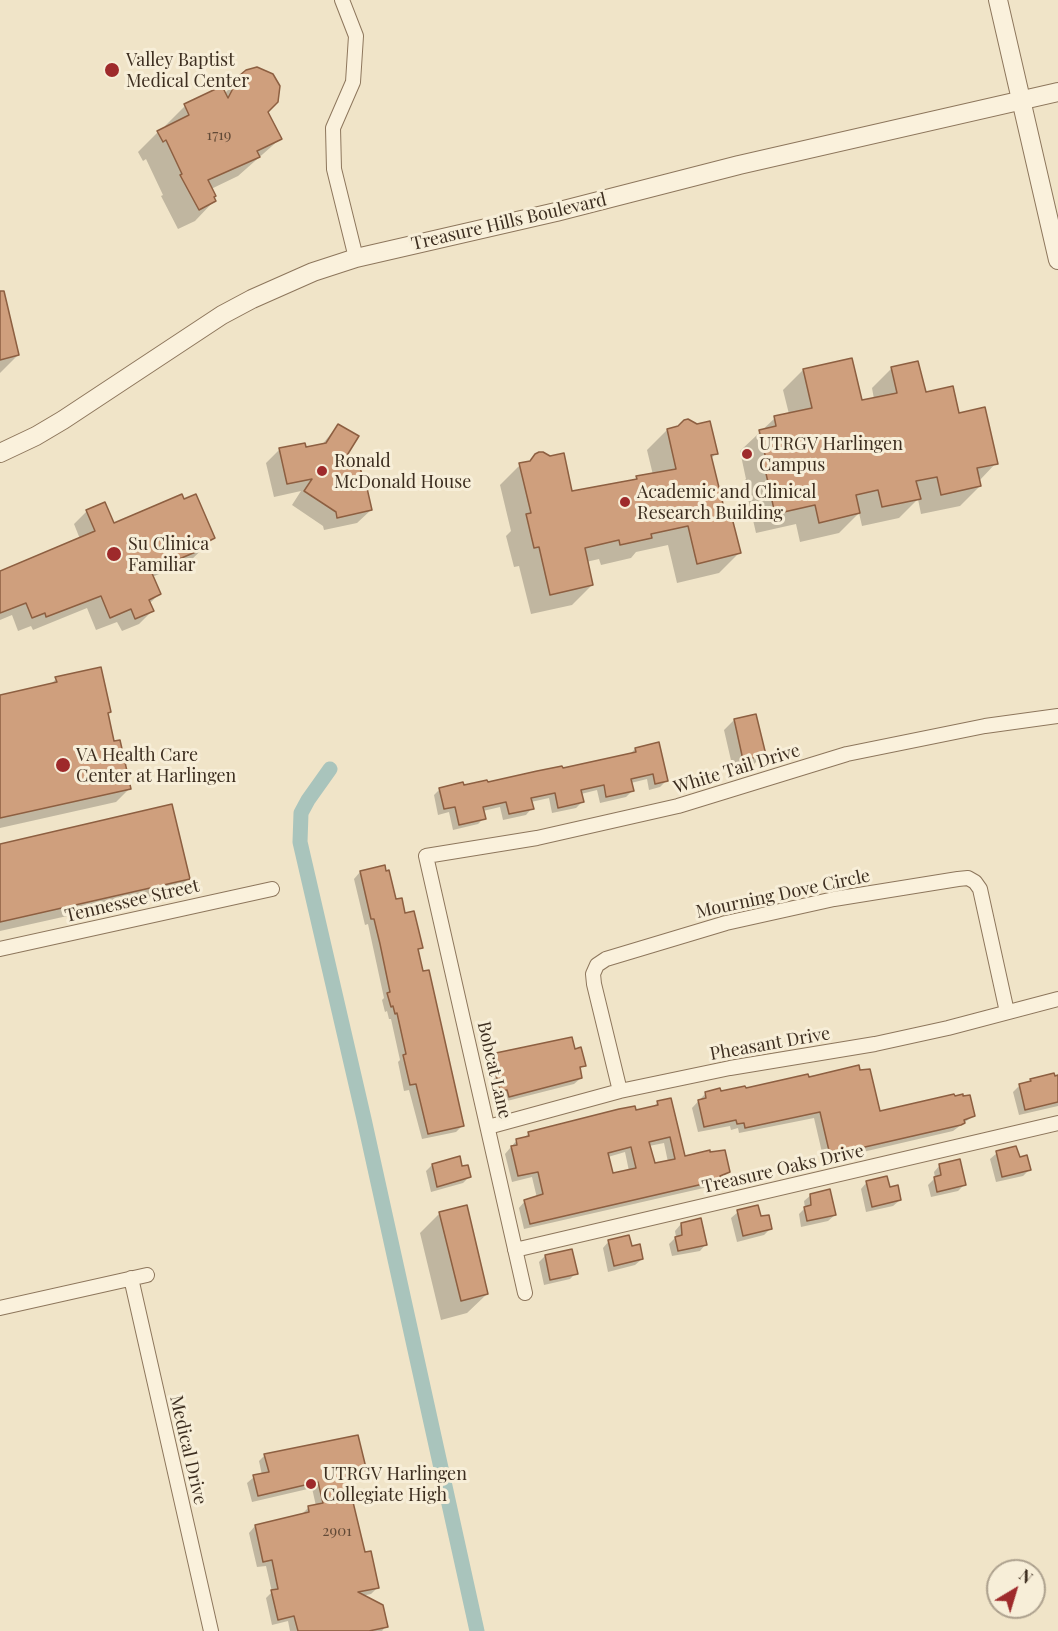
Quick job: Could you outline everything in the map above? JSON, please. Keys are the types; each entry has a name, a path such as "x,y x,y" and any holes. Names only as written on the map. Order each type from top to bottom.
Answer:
{"street":[{"path":"342,0 356,36 353,82 333,128 334,170 356,258"},
{"path":"998,0 1058,260"},
{"name":"Treasure Hills Boulevard","path":"0,453 63,420 222,315 282,285 356,258 556,212 761,160 1058,92"},
{"name":"White Tail Drive","path":"426,856 537,837 678,806 805,766 869,749 985,726 1058,716"},
{"name":"Bobcat Lane","path":"426,856 525,1293"},
{"name":"Mourning Dove Circle","path":"620,1091 594,984 597,965 606,959 715,926 823,901 958,879 968,878 975,882 980,890 1007,1012"},
{"name":"Tennessee Street","path":"0,949 272,889"},
{"name":"Pheasant Drive","path":"488,1127 620,1091 730,1068 875,1044 948,1028 1058,999"},
{"name":"Treasure Oaks Drive","path":"516,1250 1058,1123"},
{"path":"0,1308 147,1275"},
{"name":"Medical Drive","path":"131,1278 211,1631"}],"building":[{"path":"257,67 273,74 280,86 278,102 268,112 282,139 257,151 260,157 208,180 216,201 199,210 180,175 182,174 166,140 163,142 157,131 189,115 184,104 222,86 228,98 240,75 246,70"},
{"path":"0,291 4,291 19,355 0,360"},
{"path":"852,358 862,400 897,393 891,367 918,361 926,392 953,386 959,413 985,407 998,464 977,468 981,486 941,495 937,477 916,481 921,499 882,507 878,490 856,495 860,513 819,523 815,505 775,514 759,430 776,426 774,416 812,408 803,369"},
{"name":"Academic and Clinical Research Building","path":"688,419 697,424 710,421 718,454 711,455 725,512 730,510 741,553 697,564 688,526 651,534 652,538 620,545 619,540 585,548 593,585 550,595 539,547 534,548 526,514 531,513 519,463 530,461 539,452 550,456 564,453 572,491 676,469 667,429 678,426"},
{"name":"Ronald McDonald House","path":"338,424 359,436 346,457 360,466 372,510 337,518 336,512 304,491 312,479 287,484 279,448 305,443 306,447 326,443"},
{"name":"Su Clinica Familiar","path":"182,494 184,499 196,494 215,538 203,544 205,548 151,571 161,594 149,600 154,611 135,619 131,609 110,618 101,596 46,617 45,613 32,618 26,603 0,613 0,571 95,531 86,510 105,502 114,523"},
{"name":"VA Health Care Center at Harlingen","path":"101,667 111,712 108,713 114,741 120,740 131,789 0,818 0,695 57,682 55,677"},
{"path":"756,714 766,755 743,760 734,719"},
{"path":"659,742 668,781 655,784 653,774 631,779 634,791 606,797 604,785 581,790 584,802 558,808 555,793 531,798 534,809 509,814 506,802 483,807 486,819 459,825 455,807 444,809 439,788 463,782 464,785 487,780 488,782 562,766 563,768 636,752 635,748"},
{"path":"172,804 190,879 0,922 0,844"},
{"path":"385,865 386,871 389,870 396,899 402,898 405,913 414,911 423,948 418,949 423,971 429,970 464,1126 428,1134 416,1084 410,1085 397,1013 395,1014 393,1006 391,1007 387,993 390,992 380,944 374,919 371,919 360,871"},
{"path":"572,1037 575,1049 581,1047 586,1066 580,1067 582,1078 509,1097 507,1090 500,1091 491,1054"},
{"path":"859,1065 860,1070 870,1069 880,1111 954,1094 955,1096 963,1094 963,1096 970,1095 975,1116 964,1120 965,1123 961,1125 830,1155 820,1112 745,1128 744,1123 737,1124 736,1120 704,1127 698,1100 706,1098 705,1092 720,1088 721,1091 745,1086 746,1088 808,1074 809,1077"},
{"path":"1054,1073 1055,1076 1058,1075 1058,1102 1025,1110 1019,1084"},
{"path":"671,1098 685,1156 710,1150 710,1152 725,1150 730,1172 720,1176 720,1179 716,1181 530,1224 524,1200 543,1194 538,1172 518,1176 511,1146 517,1145 516,1139 529,1136 528,1132 619,1109 635,1106 636,1110 658,1105 657,1101","holes":["670,1137 675,1159 655,1163 649,1142","631,1147 636,1168 613,1173 608,1153"]},
{"path":"1016,1146 1020,1157 1027,1155 1031,1170 1002,1177 996,1151"},
{"path":"460,1156 462,1166 468,1165 471,1177 437,1187 432,1164"},
{"path":"960,1159 966,1185 937,1192 934,1177 941,1175 939,1164"},
{"path":"887,1176 890,1187 898,1185 901,1200 872,1207 866,1181"},
{"path":"830,1189 836,1215 807,1221 804,1207 811,1205 810,1194"},
{"path":"467,1205 488,1294 461,1301 439,1212"},
{"path":"758,1205 761,1216 769,1215 772,1229 743,1236 737,1210"},
{"path":"701,1218 707,1245 678,1251 675,1237 682,1235 681,1223"},
{"path":"629,1235 632,1246 640,1244 643,1259 614,1266 608,1240"},
{"path":"572,1249 578,1274 550,1280 545,1255"},
{"path":"358,1435 367,1472 347,1477 365,1552 371,1551 379,1588 358,1592 383,1605 388,1627 369,1631 298,1631 294,1616 278,1620 271,1590 278,1589 272,1560 263,1562 255,1525 309,1512 308,1506 323,1503 318,1482 258,1496 253,1475 269,1472 264,1454"}],"waterway":[{"path":"330,769 301,813 300,842 364,1119 477,1631"}],"place":[{"name":"Valley Baptist Medical Center","path":"112,70"},
{"name":"UTRGV Harlingen Campus","path":"747,454"},
{"name":"Ronald McDonald House","path":"322,471"},
{"name":"Academic and Clinical Research Building","path":"625,502"},
{"name":"Su Clinica Familiar","path":"114,554"},
{"name":"VA Health Care Center at Harlingen","path":"63,765"},
{"name":"UTRGV Harlingen Collegiate High","path":"311,1484"}]}
